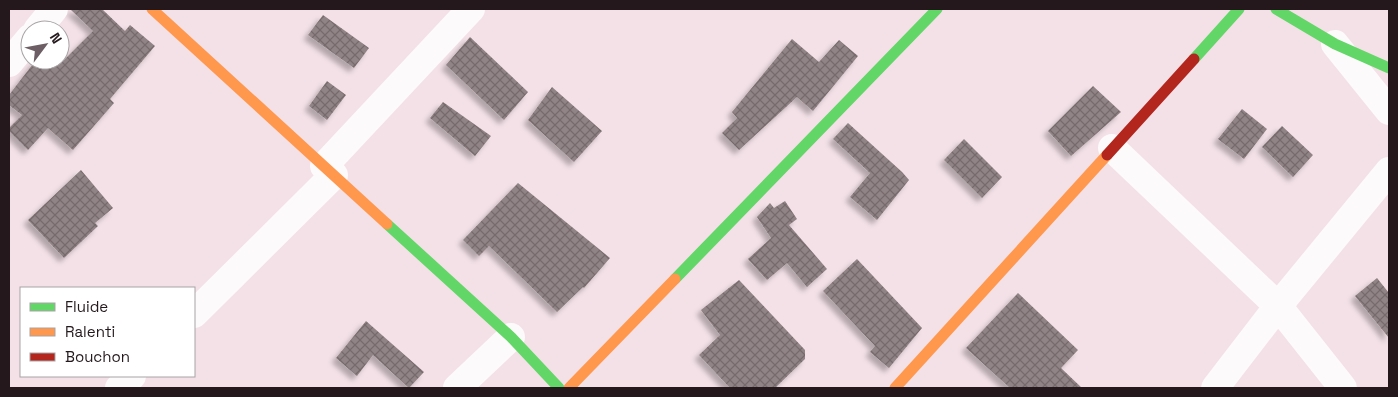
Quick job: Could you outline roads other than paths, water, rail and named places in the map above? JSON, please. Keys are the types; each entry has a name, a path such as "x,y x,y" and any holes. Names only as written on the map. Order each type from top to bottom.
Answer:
{"street":[{"path":"45,20 54,9"},
{"path":"152,9 511,337 559,388"},
{"path":"195,313 329,171 470,9"},
{"path":"569,388 937,9"},
{"path":"895,388 1239,9"},
{"path":"1276,9 1335,44 1389,68"},
{"path":"1335,44 1389,111"},
{"path":"9,63 20,50"},
{"path":"1112,148 1278,306 1343,388"},
{"path":"1215,388 1278,306 1389,171"},
{"path":"457,388 511,337"},
{"path":"119,388 131,377"}]}
